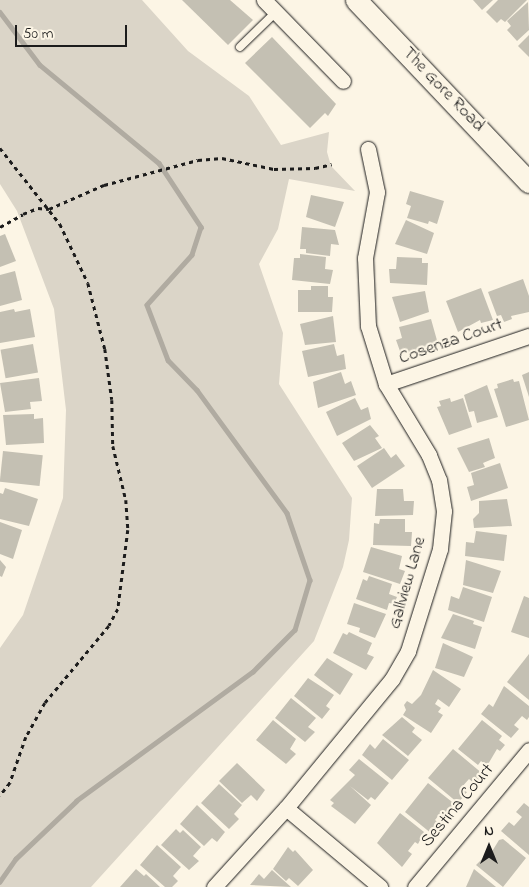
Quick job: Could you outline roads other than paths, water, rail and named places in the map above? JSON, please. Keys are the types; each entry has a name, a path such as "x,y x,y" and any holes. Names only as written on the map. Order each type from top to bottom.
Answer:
{"main road":[{"name":"The Gore Road","path":"356,0 529,182"}],"street":[{"path":"264,0 342,81"},
{"name":"Gallview Lane","path":"214,887 286,808 379,696 403,661 440,549 444,511 439,480 429,455 386,384 372,342 365,305 365,258 377,192 368,149"},
{"name":"Cosenza Court","path":"386,384 529,336"},
{"name":"Sestina Court","path":"415,887 529,750"},
{"path":"286,808 380,887"}],"lane":[{"path":"240,47 276,12"}],"waterway":[{"path":"0,12 40,65 159,163 201,227 192,255 147,305 168,360 197,390 287,513 310,580 295,630 253,672 77,801 16,859 0,882"}]}
